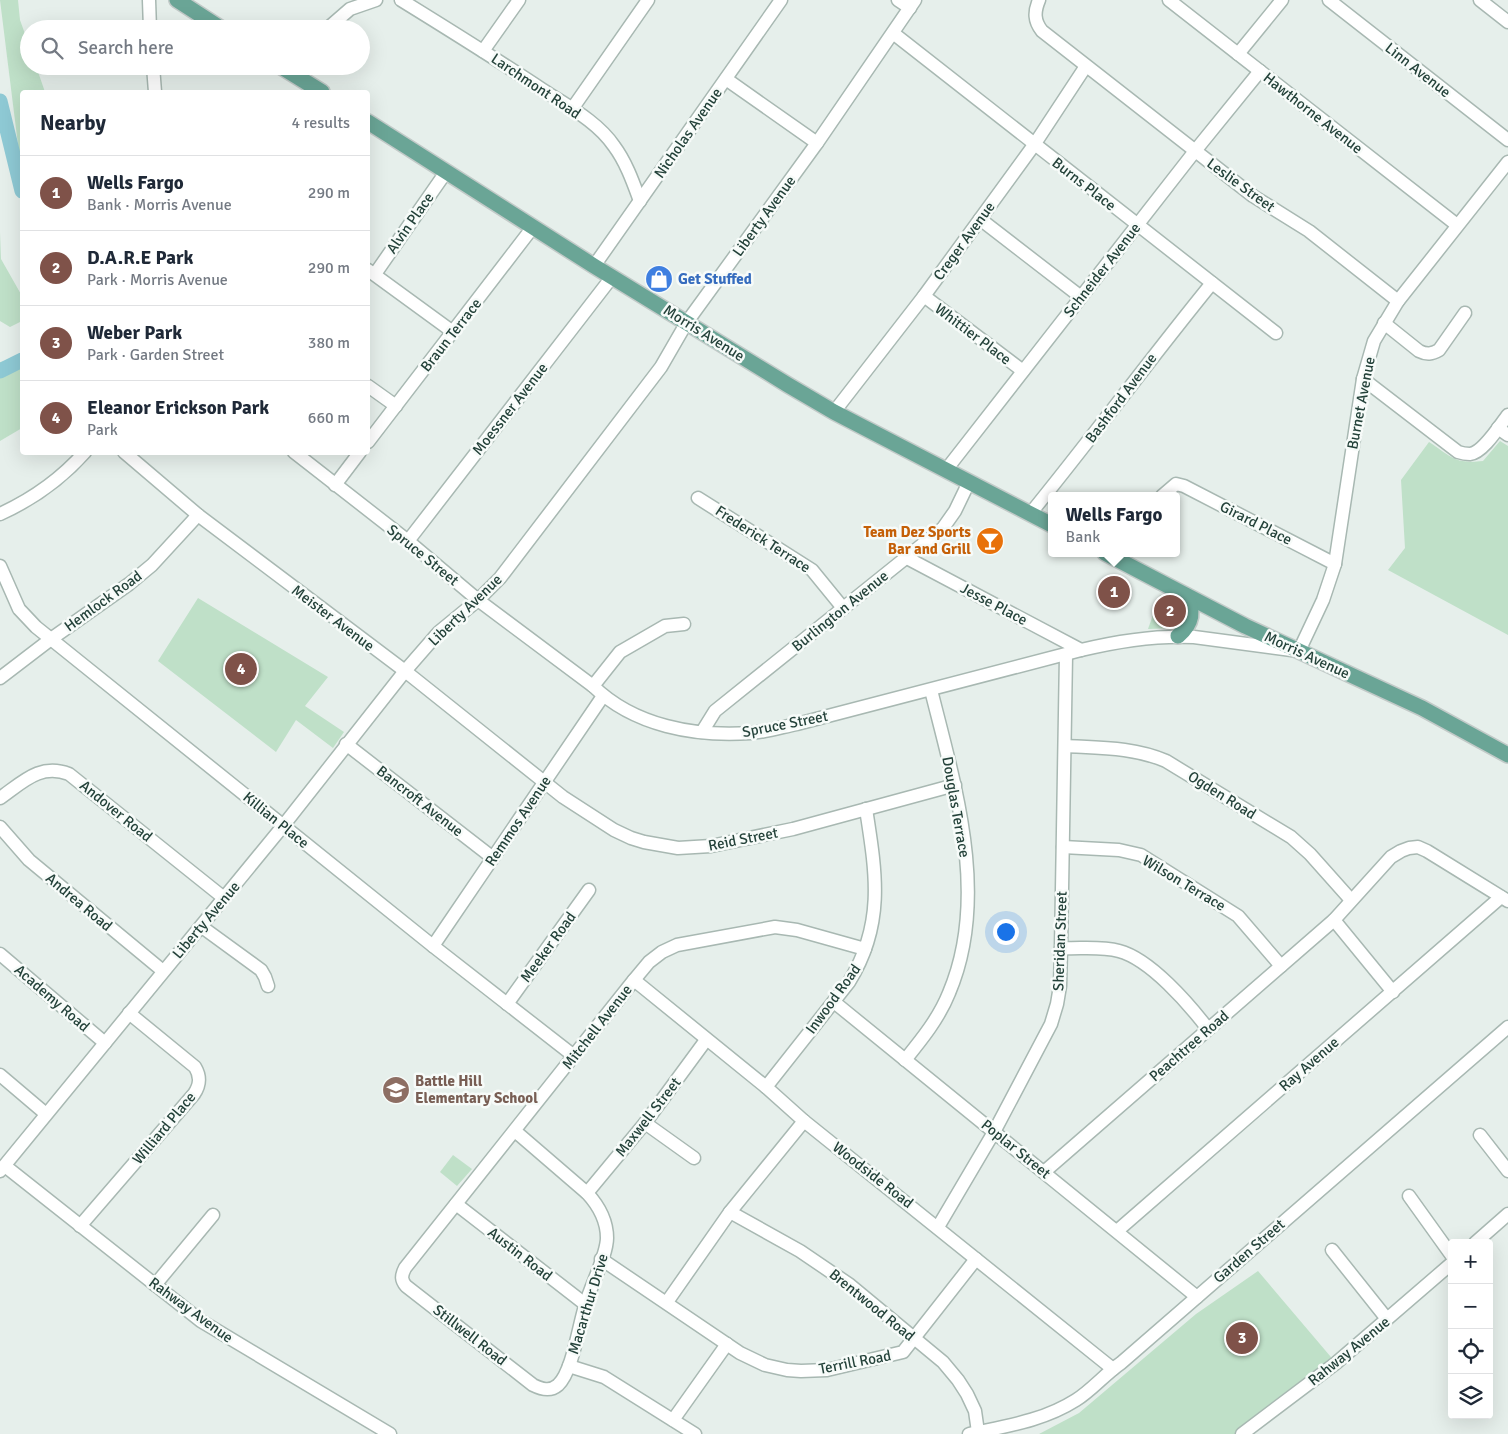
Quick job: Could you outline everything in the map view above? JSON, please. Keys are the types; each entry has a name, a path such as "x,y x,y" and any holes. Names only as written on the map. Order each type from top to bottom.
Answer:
{"main road":[{"path":"177,0 208,20"},
{"path":"298,75 319,90"},
{"name":"Morris Avenue","path":"370,123 594,266 788,385 834,412 1048,523"},
{"name":"Morris Avenue","path":"1116,557 1185,595 1298,651 1422,708 1508,756"},
{"path":"1178,636 1189,624 1191,615 1191,606 1185,595"}],"street":[{"path":"150,0 150,20"},
{"path":"337,20 350,9 376,0"},
{"name":"Larchmont Road","path":"401,0 572,109 600,130 614,145 624,161 640,200"},
{"path":"483,51 519,0"},
{"path":"572,109 648,0"},
{"name":"Nicholas Avenue","path":"594,266 781,0"},
{"path":"898,0 913,4"},
{"path":"1039,0 1035,9 1037,25 1086,66"},
{"name":"Hawthorne Avenue","path":"1169,0 1457,225"},
{"path":"1238,54 1282,0"},
{"name":"Linn Avenue","path":"1329,0 1508,140"},
{"path":"1480,0 1508,22"},
{"name":"Liberty Avenue","path":"2,1168 162,971 202,927 404,671 439,632 478,600 500,578 661,367 687,322 817,143 913,4"},
{"name":"Burns Place","path":"893,33 1276,333"},
{"name":"Creger Avenue","path":"834,412 924,296 1034,145 1086,66"},
{"name":"Leslie Street","path":"1086,66 1253,196 1309,231 1398,301"},
{"name":"Schneider Avenue","path":"946,470 1195,151 1260,71"},
{"path":"154,75 155,90"},
{"path":"726,79 817,143"},
{"name":"Burnet Avenue","path":"1298,651 1323,600 1335,564 1363,379 1374,341 1398,301 1508,162"},
{"name":"Alvin Place","path":"371,271 446,172"},
{"path":"980,219 1082,297"},
{"name":"Braun Terrace","path":"370,439 533,227"},
{"path":"371,271 453,332"},
{"name":"Moessner Avenue","path":"408,541 612,277"},
{"name":"Bashford Avenue","path":"1030,514 1163,342 1212,283"},
{"name":"Whittier Place","path":"924,296 1023,372"},
{"path":"1384,323 1419,351 1424,354 1433,354 1439,350 1465,313"},
{"path":"1363,379 1458,452 1470,454 1481,449 1503,432 1508,415"},
{"path":"370,387 396,406"},
{"path":"0,514 38,493 59,478 82,455"},
{"name":"Meister Avenue","path":"128,455 198,515 544,780"},
{"name":"Spruce Street","path":"298,455 408,541 478,600 593,686 603,696 641,718 677,729 717,734 753,733 797,724 1081,650 1127,640 1178,636 1207,638 1298,651"},
{"path":"335,485 358,455"},
{"name":"Burlington Avenue","path":"702,732 715,711 943,528 969,482"},
{"name":"Girard Place","path":"1167,492 1176,484 1184,486 1335,564"},
{"name":"Frederick Terrace","path":"698,498 812,570 843,608"},
{"name":"Hemlock Road","path":"0,678 51,638 129,584 152,565 198,515"},
{"name":"Jesse Place","path":"907,558 1081,650"},
{"name":"Killian Place","path":"0,566 19,609 27,618 283,826 574,1056"},
{"path":"593,686 620,652 665,626 684,624"},
{"name":"Sheridan Street","path":"938,1227 994,1132 1050,1024 1057,1004 1060,986 1061,948 1066,654"},
{"name":"Douglas Terrace","path":"905,1060 938,1016 949,993 960,961 966,921 968,881 965,841 955,786 931,690"},
{"name":"Remmos Avenue","path":"434,946 544,780 603,696"},
{"name":"Bancroft Avenue","path":"346,744 493,858"},
{"name":"Ogden Road","path":"1065,746 1133,751 1149,754 1166,761 1291,837 1310,854 1351,900"},
{"name":"Andover Road","path":"0,798 38,773 51,770 69,774 224,898"},
{"name":"Reid Street","path":"544,780 563,797 622,834 644,842 678,848 711,846 793,829 955,786"},
{"name":"Inwood Road","path":"766,1087 834,1002 860,965 873,926 876,884 866,810"},
{"name":"Andrea Road","path":"0,828 28,860 162,971"},
{"name":"Wilson Terrace","path":"1063,848 1119,850 1141,855 1238,916 1281,966"},
{"name":"Peachtree Road","path":"1044,1172 1334,920 1391,857 1401,851 1409,848 1418,848 1505,899"},
{"name":"Meeker Road","path":"507,1004 589,890"},
{"name":"Ray Avenue","path":"1116,1231 1393,992 1505,899"},
{"path":"1334,920 1393,992"},
{"path":"202,927 261,970 268,986"},
{"name":"Mitchell Avenue","path":"404,1268 634,980 662,952 678,945 767,928 796,930 865,949"},
{"path":"1061,948 1120,951 1144,964 1174,990 1208,1029"},
{"name":"Academy Road","path":"0,954 105,1043"},
{"name":"Woodside Road","path":"634,980 766,1087 804,1121 1113,1369"},
{"name":"Poplar Street","path":"834,1002 1197,1297"},
{"name":"Williard Place","path":"80,1226 194,1094 200,1082 195,1067 129,1013"},
{"name":"Garden Street","path":"973,1433 1018,1425 1042,1417 1062,1408 1090,1390 1508,1026"},
{"name":"Maxwell Street","path":"588,1193 645,1123 706,1040"},
{"path":"0,1075 46,1114"},
{"path":"667,1302 730,1212 804,1121"},
{"path":"645,1123 694,1158"},
{"name":"Macarthur Drive","path":"515,1131 588,1193 596,1203 604,1221 607,1241 585,1304 569,1366 559,1384 552,1389"},
{"path":"1480,1135 1508,1171"},
{"name":"Rahway Avenue","path":"2,1168 80,1226 201,1321 223,1336 390,1434"},
{"path":"1409,1196 1448,1250"},
{"name":"Austin Road","path":"456,1204 585,1304"},
{"name":"Brentwood Road","path":"730,1212 807,1256 850,1285 943,1362 964,1388 975,1411 973,1433"},
{"path":"1480,1239 1508,1214"},
{"path":"155,1284 212,1215"},
{"path":"1332,1250 1387,1319"},
{"name":"Terrill Road","path":"602,1259 740,1354 765,1365 787,1370 815,1371 827,1370 903,1352 976,1259"},
{"name":"Rahway Avenue","path":"1242,1434 1336,1363 1448,1266"},
{"name":"Stillwell Road","path":"404,1268 401,1275 402,1281 406,1286 533,1385 541,1389 552,1389"},
{"path":"673,1420 728,1344"},
{"path":"569,1366 604,1378 695,1434"}],"green space":[{"path":"0,0 18,0 20,75 39,75 44,90 20,90 20,161"},
{"path":"0,232 1,259 20,292 20,322 10,327 0,321"},
{"path":"20,360 20,429 0,441 0,362"},
{"path":"1500,441 1508,446 1508,635 1388,570 1405,548 1401,480 1429,442 1454,458 1473,462 1483,461"},
{"path":"1160,595 1185,609 1186,623 1176,628 1148,629"},
{"path":"198,598 328,677 305,706 344,732 333,748 296,720 276,752 158,661"},
{"path":"453,1155 472,1169 457,1186 440,1172"},
{"path":"1258,1271 1336,1363 1237,1434 1039,1434 1079,1413 1196,1314"}],"waterway":[{"path":"0,101 20,183"},
{"path":"0,371 20,361"}],"place":[{"name":"Get Stuffed","path":"659,279"},
{"name":"Team Dez Sports Bar and Grill","path":"990,541"},
{"name":"Wells Fargo","path":"1114,592"},
{"name":"D.A.R.E Park","path":"1170,611"},
{"name":"Eleanor Erickson Park","path":"241,669"},
{"name":"Battle Hill Elementary School","path":"396,1090"},
{"name":"Weber Park","path":"1242,1338"}]}
